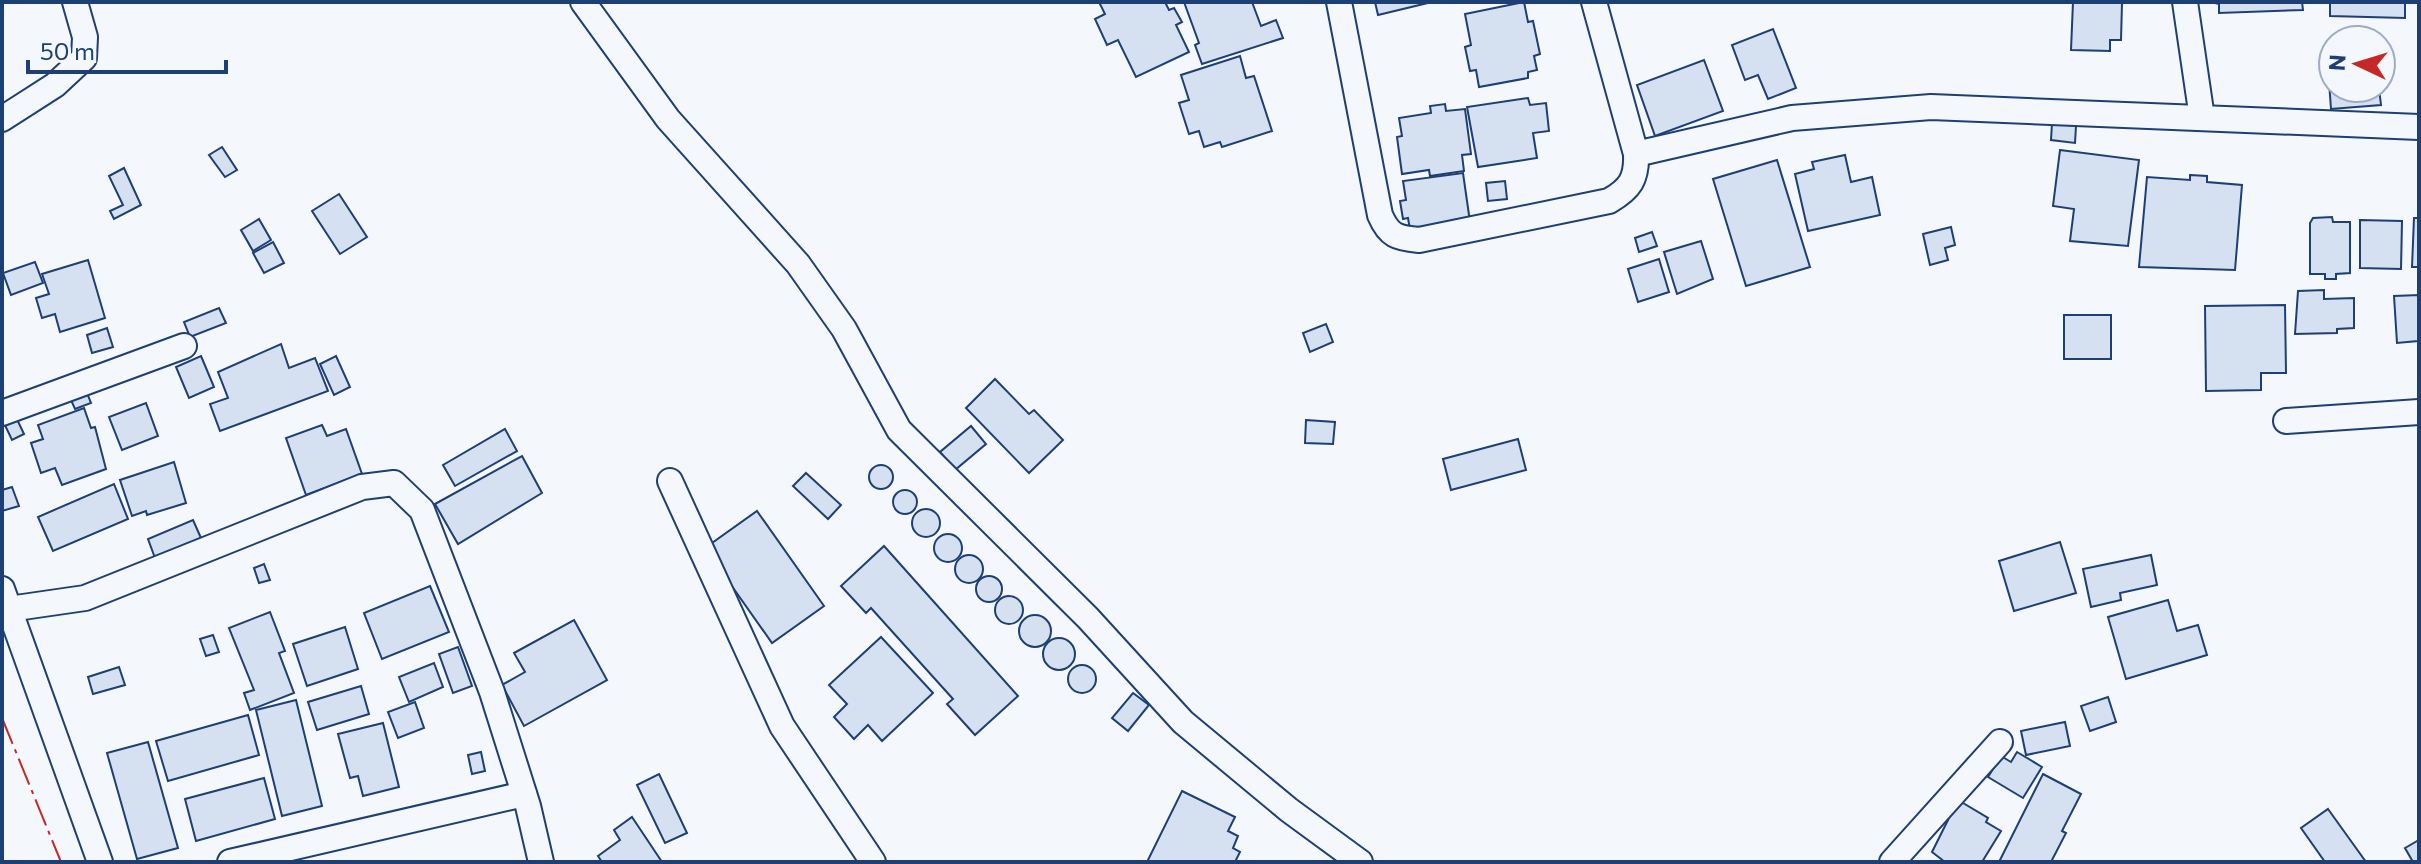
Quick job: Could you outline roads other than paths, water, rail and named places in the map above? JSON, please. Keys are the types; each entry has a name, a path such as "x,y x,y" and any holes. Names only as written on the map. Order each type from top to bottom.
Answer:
{"street":[{"path":"2,119 55,85 84,58 85,37 75,2"},
{"path":"583,2 668,119 798,264 844,329 899,430 1088,618 1183,722 1289,810 1360,862"},
{"path":"1339,2 1380,215 1387,232 1398,239 1419,240 1609,201 1628,191 1636,171 1636,154 1594,2"},
{"path":"2185,2 2202,118"},
{"path":"1636,154 1792,118 1931,107 2419,127"},
{"path":"2,413 184,346"},
{"path":"2286,421 2419,412"},
{"path":"670,481 782,726 873,862"},
{"path":"100,862 6,599 85,598 362,487 394,483 422,510 492,692 524,794 541,862"},
{"path":"1892,862 2000,742"},
{"path":"230,862 524,794"}]}
